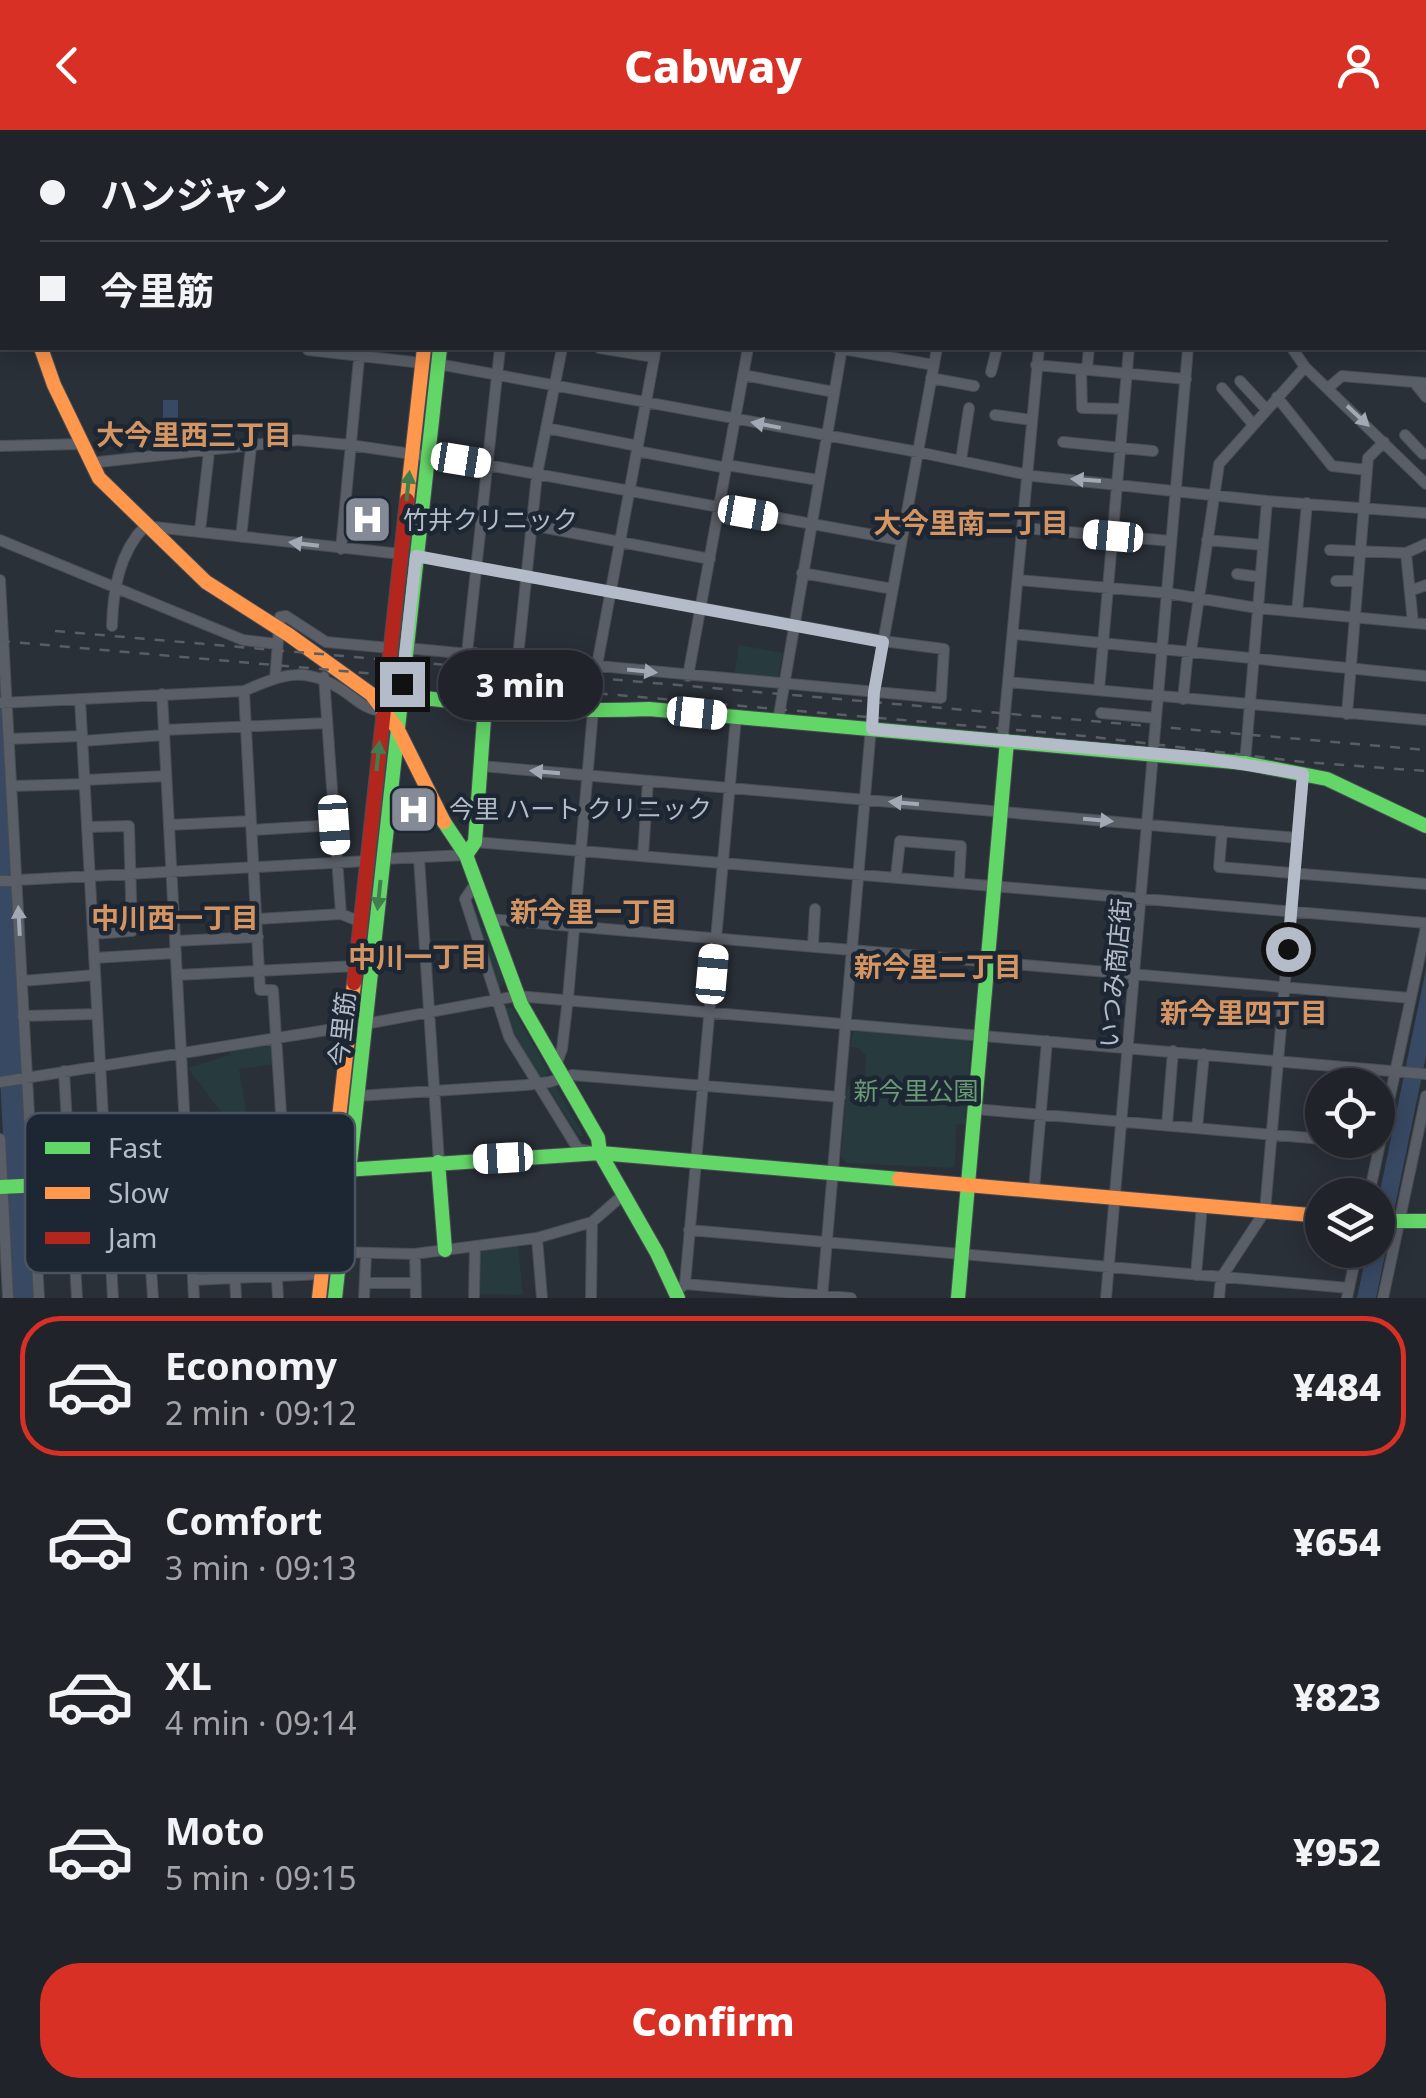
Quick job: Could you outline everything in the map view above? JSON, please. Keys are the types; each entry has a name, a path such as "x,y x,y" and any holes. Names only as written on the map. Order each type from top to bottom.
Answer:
{"main road":[{"path":"42,350 48,373 90,463 117,499 206,582 278,636 371,694 396,728 452,836 471,848"},
{"name":"今里筋","path":"344,1113 362,1024 356,966 361,922 375,860 400,697 398,648 428,358"},
{"name":"今里筋","path":"355,1117 383,711 398,648"},
{"path":"386,687 400,697 478,705 593,711 649,709 1246,763 1327,779 1426,826"},
{"path":"478,705 481,766 471,848 476,883 518,996 598,1138 600,1153 679,1291"},
{"path":"958,1298 1007,741"},
{"path":"355,1168 600,1153 1305,1215"},
{"path":"438,1162 446,1250"},
{"path":"1395,1222 1426,1221"},
{"name":"今里筋","path":"334,1298 337,1273"},
{"name":"今里筋","path":"319,1298 322,1274"}],"street":[{"path":"308,350 428,358 497,375 1027,472 1032,476 1426,513"},
{"path":"478,705 471,653 500,350"},
{"path":"518,657 537,474 562,350"},
{"path":"558,1073 597,665 655,352 628,350"},
{"path":"688,676 748,350"},
{"path":"778,720 840,350"},
{"path":"851,350 934,365"},
{"path":"822,1297 874,692 937,350"},
{"path":"990,372 996,350"},
{"path":"1007,741 1003,736 1039,350"},
{"path":"1089,350 1082,408 1123,409"},
{"path":"1100,690 1129,350"},
{"name":"いつみ商店街","path":"1106,1298 1188,350"},
{"path":"1293,350 1305,367 1426,484"},
{"path":"341,549 360,351"},
{"path":"1036,365 1186,379"},
{"path":"1183,699 1218,464 1305,367"},
{"path":"743,375 834,392"},
{"path":"1328,388 1342,376 1420,382 1426,398"},
{"path":"932,378 974,386"},
{"path":"1240,381 1266,408"},
{"path":"1222,388 1252,423"},
{"path":"1276,397 1332,466 1366,470"},
{"path":"961,460 969,408"},
{"path":"995,415 1032,420"},
{"path":"546,428 727,466 818,480"},
{"path":"1404,434 1425,452 1410,467"},
{"path":"90,463 298,440 487,465 902,540"},
{"path":"1063,442 1153,451"},
{"path":"1347,714 1366,470 1368,458 1384,442"},
{"path":"0,446 81,444"},
{"path":"241,536 250,446"},
{"path":"200,531 209,452"},
{"path":"1246,763 1267,500"},
{"path":"1297,612 1307,503"},
{"path":"112,626 113,587 136,536 145,526 479,565 702,609 944,650 941,698 326,642 286,616 280,617 275,678"},
{"path":"532,526 710,558"},
{"path":"1023,528 1172,541"},
{"path":"0,540 244,640 278,636"},
{"path":"1207,540 1263,545"},
{"path":"1330,550 1406,553 1426,544"},
{"path":"1406,553 1413,623"},
{"path":"802,573 893,588"},
{"path":"1237,574 1260,577"},
{"path":"0,580 28,1113"},
{"path":"1018,580 1167,593 1257,608 1426,624"},
{"path":"1336,581 1356,582"},
{"path":"1410,591 1426,585"},
{"path":"1013,634 1426,676"},
{"path":"4,703 244,691 280,675 324,678 369,710 383,711"},
{"path":"324,678 341,914"},
{"path":"1008,682 1426,720"},
{"path":"244,691 260,990 274,990 278,1113"},
{"path":"162,694 184,1113"},
{"path":"80,699 102,1113"},
{"path":"1101,713 1156,718"},
{"path":"736,717 696,1161 679,1291 851,1298"},
{"path":"9,739 327,723"},
{"path":"481,766 1298,838"},
{"path":"1219,1298 1221,1278 1265,1211 1303,774"},
{"path":"12,786 166,776"},
{"path":"644,855 648,781"},
{"path":"169,825 334,825"},
{"path":"87,827 128,826 132,931 94,934"},
{"path":"1222,831 1219,867 1426,884"},
{"path":"896,876 900,841 962,846 959,882"},
{"path":"0,880 419,858 471,848 580,849 1426,925 1395,1084"},
{"path":"419,858 438,1162"},
{"path":"476,883 465,899 509,1037 578,1148 600,1153"},
{"path":"813,945 815,909"},
{"path":"257,919 341,914 361,922"},
{"path":"490,918 1410,998"},
{"path":"94,958 258,937"},
{"path":"178,975 356,966"},
{"path":"22,981 95,975"},
{"path":"0,1082 518,996 1426,1074"},
{"path":"23,1016 97,1014"},
{"path":"1034,1190 1047,1041"},
{"path":"1167,1125 1173,1052"},
{"path":"1198,1128 1204,1054"},
{"path":"64,1071 66,1113"},
{"path":"357,1096 538,1083 558,1073 840,1097"},
{"path":"1382,1298 1426,1096"},
{"path":"976,1109 1305,1137"},
{"path":"0,1139 4,1284 8,1298"},
{"path":"355,1253 415,1254 537,1238 592,1222 623,1195"},
{"path":"1196,1276 1202,1205"},
{"path":"591,1298 592,1222"},
{"path":"689,1230 1348,1293 1353,1268"},
{"path":"537,1238 542,1298"},
{"path":"474,1298 475,1247"},
{"path":"364,1298 366,1254"},
{"path":"415,1254 416,1298"},
{"path":"37,1273 39,1298"},
{"path":"76,1273 77,1298"},
{"path":"112,1273 113,1298"},
{"path":"152,1273 153,1298"},
{"path":"193,1273 194,1298"},
{"path":"277,1274 278,1298"},
{"path":"193,1280 322,1274"},
{"path":"235,1277 236,1298"},
{"path":"365,1282 416,1282"}],"green space":[{"path":"739,645 783,653 778,676 734,676"},
{"path":"472,902 502,975 504,983 500,988 492,978"},
{"path":"512,1007 549,1073 542,1079 512,1033 503,1010"},
{"name":"新今里公園","path":"854,1029 971,1039 965,1124 956,1125 952,1168 847,1163 841,1157 847,1086 865,1084 866,1056 859,1048 850,1047"},
{"path":"274,1042 275,1064 239,1069 246,1113 222,1113 188,1068 230,1055 230,1049"},
{"path":"556,1087 584,1136 579,1136 549,1090"},
{"path":"518,1244 523,1295 480,1294 481,1250"}],"water":[{"path":"163,400 178,400 178,434 163,434"},
{"path":"0,625 26,1113 25,1273 35,1273 36,1298 12,1298 0,1079"},
{"path":"1426,969 1426,1056 1395,1206 1395,1178 1383,1178 1387,1158 1395,1158 1395,1119"},
{"path":"1363,1268 1382,1268 1376,1298 1357,1298"}],"railway":[{"path":"55,631 1426,750"},
{"path":"0,641 1085,736 1303,762 1426,771"}],"traffic: fast":[{"path":"355,1117 440,350"},
{"path":"394,694 521,708 649,709 1245,763 1327,779 1426,826"},
{"path":"466,855 475,842 485,705"},
{"path":"958,1298 1007,741"},
{"path":"444,822 466,855 521,1004 598,1138 600,1153 678,1298"},
{"path":"355,1169 600,1153 899,1179"},
{"path":"438,1162 445,1250"},
{"path":"0,1187 25,1186"},
{"path":"1395,1221 1426,1221"},
{"path":"335,1298 338,1273"}],"traffic: slow":[{"path":"42,350 54,385 99,478 206,582 371,694 397,728 444,822"},
{"path":"407,500 424,350"},
{"path":"340,1113 354,983"},
{"path":"899,1179 1305,1215"},
{"path":"319,1298 322,1273"}],"traffic: jam":[{"path":"354,983 407,500"}],"place":[{"name":"竹井クリニック","path":"368,520"},
{"name":"今里 ハート クリニック","path":"414,809"}],"district":[{"name":"大今里西三丁目","path":"194,435"},
{"name":"大今里南二丁目","path":"971,523"},
{"name":"新今里一丁目","path":"594,912"},
{"name":"中川西一丁目","path":"175,918"},
{"name":"中川一丁目","path":"418,957"},
{"name":"新今里二丁目","path":"938,967"},
{"name":"新今里四丁目","path":"1244,1013"}],"route":[{"path":"402,684 416,556 883,642 872,729 1204,758 1303,774 1288,949"}]}
